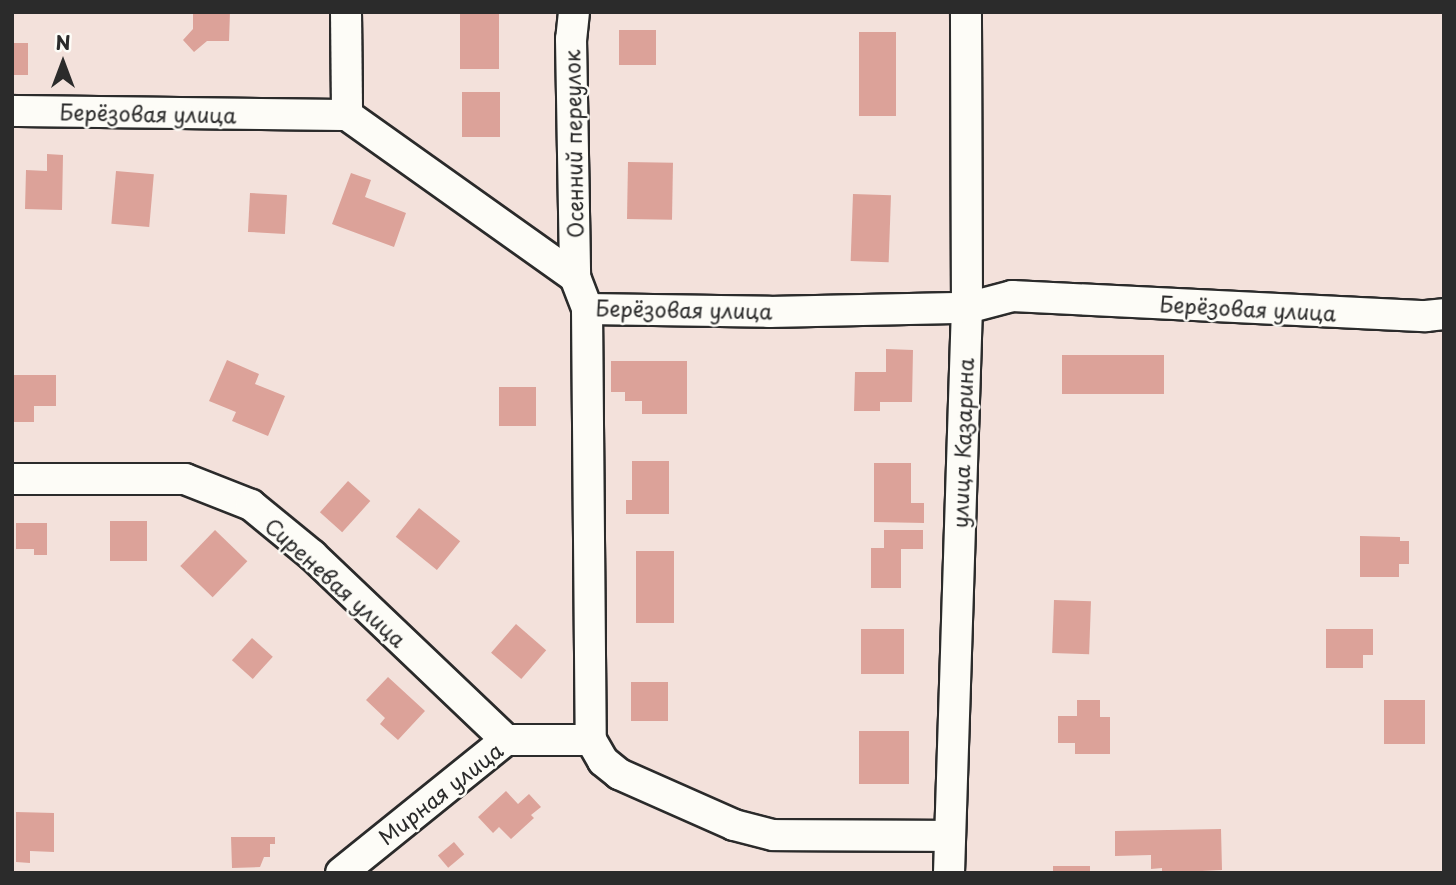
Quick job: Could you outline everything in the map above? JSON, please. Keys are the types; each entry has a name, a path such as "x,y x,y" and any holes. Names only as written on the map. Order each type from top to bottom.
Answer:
{"street":[{"path":"346,12 347,115"},
{"name":"Осенний переулок","path":"574,12 572,39 575,277"},
{"name":"улица Казарина","path":"949,873 967,308 966,12"},
{"name":"Берёзовая улица","path":"12,111 347,115 575,277 587,310 769,312 967,308 1012,296 1435,315"},
{"path":"587,310 591,740 603,761 619,774 734,825 773,835 949,836"},
{"name":"Сиреневая улица","path":"12,479 185,479 251,505 312,555 506,740"},
{"name":"Мирная улица","path":"341,873 506,740 591,740"}],"building":[{"path":"193,12 230,12 229,41 207,41 194,52 183,40 193,29"},
{"path":"460,12 499,12 499,69 460,69"},
{"path":"619,30 656,30 656,65 619,65"},
{"path":"859,32 896,32 896,116 859,116"},
{"path":"12,43 28,43 28,75 12,75"},
{"path":"462,92 500,92 500,137 462,137"},
{"path":"47,154 63,155 62,210 25,209 26,170 47,171"},
{"path":"628,162 673,163 672,220 627,219"},
{"path":"116,171 154,174 149,227 111,224"},
{"path":"351,173 371,180 365,197 406,213 394,247 332,224"},
{"path":"250,193 287,195 285,234 248,232"},
{"path":"853,194 891,195 889,262 851,261"},
{"path":"886,349 913,350 912,402 880,402 880,411 854,411 855,372 886,372"},
{"path":"1062,355 1164,355 1164,394 1062,394"},
{"path":"227,360 259,374 255,384 285,396 268,436 232,421 236,412 209,401"},
{"path":"611,361 687,361 687,414 642,414 642,401 625,401 625,392 611,392"},
{"path":"12,375 56,375 56,406 34,406 34,422 12,422"},
{"path":"499,387 536,387 536,426 499,426"},
{"path":"632,461 669,461 669,514 626,514 626,500 632,500"},
{"path":"874,463 911,463 911,503 924,503 924,523 874,522"},
{"path":"348,481 370,501 342,532 320,512"},
{"path":"419,508 460,541 437,570 396,537"},
{"path":"110,521 147,521 147,561 110,561"},
{"path":"16,523 47,523 47,555 34,555 34,549 16,549"},
{"path":"215,530 247,561 213,597 180,566"},
{"path":"884,530 923,530 923,549 901,549 901,588 871,588 871,548 884,548"},
{"path":"1360,536 1400,537 1400,541 1409,541 1409,564 1399,564 1399,577 1360,577"},
{"path":"636,551 674,551 674,623 636,623"},
{"path":"1054,600 1091,601 1089,654 1052,653"},
{"path":"516,624 546,650 521,679 491,653"},
{"path":"861,629 904,629 904,674 861,674"},
{"path":"1326,629 1373,629 1373,655 1363,655 1363,668 1326,668"},
{"path":"252,638 273,657 253,679 232,660"},
{"path":"388,677 425,711 398,740 380,724 385,718 366,700"},
{"path":"631,682 668,682 668,721 631,721"},
{"path":"1077,700 1100,700 1100,717 1110,717 1110,754 1075,754 1075,743 1058,743 1058,716 1077,716"},
{"path":"1384,700 1425,700 1425,744 1384,744"},
{"path":"859,731 909,731 909,784 859,784"},
{"path":"506,791 518,804 529,794 541,807 531,815 534,818 511,839 499,827 493,833 478,817"},
{"path":"16,812 54,813 54,852 30,851 30,863 16,862"},
{"path":"1221,829 1222,870 1162,873 1162,868 1151,869 1151,855 1115,856 1115,831"},
{"path":"231,837 275,837 275,844 270,844 270,857 264,857 260,867 232,868"},
{"path":"454,842 464,854 448,868 438,855"},
{"path":"1053,866 1090,866 1090,873 1053,873"}]}
